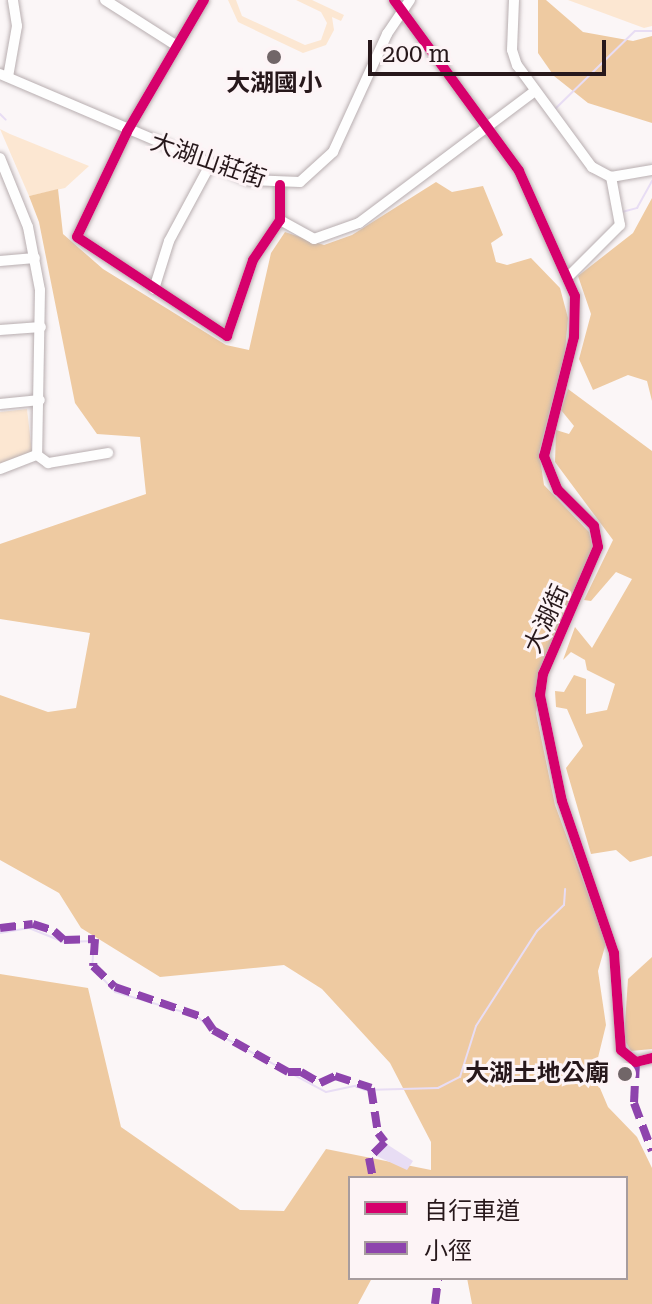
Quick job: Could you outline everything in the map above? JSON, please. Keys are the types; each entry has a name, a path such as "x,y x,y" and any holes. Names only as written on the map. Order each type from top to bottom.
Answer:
{"street":[{"name":"大湖山莊街","path":"13,0 17,26 4,75 127,132 251,181 280,185 300,182 324,166 407,4"},
{"path":"204,0 127,132 77,237 227,336 253,260 280,220 280,185"},
{"path":"394,0 407,4 519,171 567,278 620,225 611,177"},
{"path":"514,0 512,50 535,91 592,167 611,177 652,170"},
{"path":"111,1 177,46"},
{"path":"280,220 314,239 359,223 492,128 535,91"},
{"path":"0,158 13,182 35,258 41,327 37,455"},
{"path":"154,289 169,241 210,165"},
{"path":"0,261 35,258"},
{"name":"大湖街","path":"567,278 576,319 544,456 558,490 594,526 598,547 543,674 540,695 562,801 614,953 621,1050 636,1062 652,1058"},
{"path":"0,330 41,327"},
{"path":"0,404 40,400"},
{"path":"37,455 48,463 108,453"},
{"path":"0,469 37,455"}],"shaded area":[{"path":"228,0 236,0 242,16 305,45 321,40 327,23 321,12 296,0 312,0 344,15 341,21 332,17 334,30 326,45 303,53 238,22"},
{"path":"538,0 546,0 583,32 633,41 652,36 652,123 588,103 554,76 538,53"},
{"path":"568,0 652,0 652,26 644,28"},
{"path":"0,129 89,166 65,188 29,196"},
{"path":"436,182 452,192 483,186 503,235 491,243 496,262 507,265 531,258 560,288 568,318 565,352 539,452 544,485 589,532 593,550 544,659 536,713 555,805 606,943 598,971 606,1025 594,1074 608,1107 637,1137 652,1168 652,1304 472,1304 467,1280 628,1280 628,1176 348,1176 348,1280 371,1280 358,1304 0,1304 0,974 88,988 121,1127 240,1210 284,1211 326,1149 431,1170 431,1142 390,1063 322,989 284,965 160,977 81,928 59,893 0,860 0,695 48,712 76,708 90,633 0,619 0,544 146,494 140,437 97,434 75,403 39,222 29,196 58,189 63,234 103,269 226,345 249,350 271,253 285,232 324,245 352,235"},
{"path":"652,198 652,401 647,381 628,375 593,390 579,359 591,314 578,276 633,233"},
{"path":"568,389 652,451 652,856 630,862 616,850 591,854 566,768 583,746 567,709 556,707 555,691 564,692 574,675 586,679 586,714 607,710 615,684 587,670 585,660 571,652 563,660 575,627 592,648 632,579 616,572 591,601 584,600 613,540 555,462 556,430 569,434 574,426 561,410"},
{"path":"27,409 32,453 0,464 0,412"},
{"path":"652,957 652,1049 631,1051 624,1039 628,979"},
{"path":"388,1145 413,1161 407,1170 372,1154"}],"waterway":[{"path":"554,110 635,31 652,31"},
{"path":"0,114 6,120"},
{"path":"622,212 637,208 652,181"},
{"path":"0,933 29,928 64,942 94,941 92,967 115,992 197,1016 212,1031 326,1092 355,1086 365,1090 438,1088 460,1077 476,1026 537,931 564,905 565,889"}],"marked path":[{"path":"0,928 33,924 54,931 64,940 95,939 93,966 115,987 205,1018 213,1030 288,1072 301,1072 320,1083 335,1076 371,1088 378,1133 385,1142 369,1158 373,1176"},
{"path":"636,1062 634,1103 652,1151"},
{"path":"435,1304 438,1280"}],"cycle path":[{"path":"204,0 127,132 77,237 227,336 253,260 280,220 280,185"},
{"path":"394,0 519,171 575,296 574,337 544,456 558,490 594,526 598,547 543,674 540,695 562,801 614,953 621,1050 636,1062 652,1058"}],"place":[{"name":"大湖國小","path":"274,57"},
{"name":"大湖土地公廟","path":"625,1074"}]}
